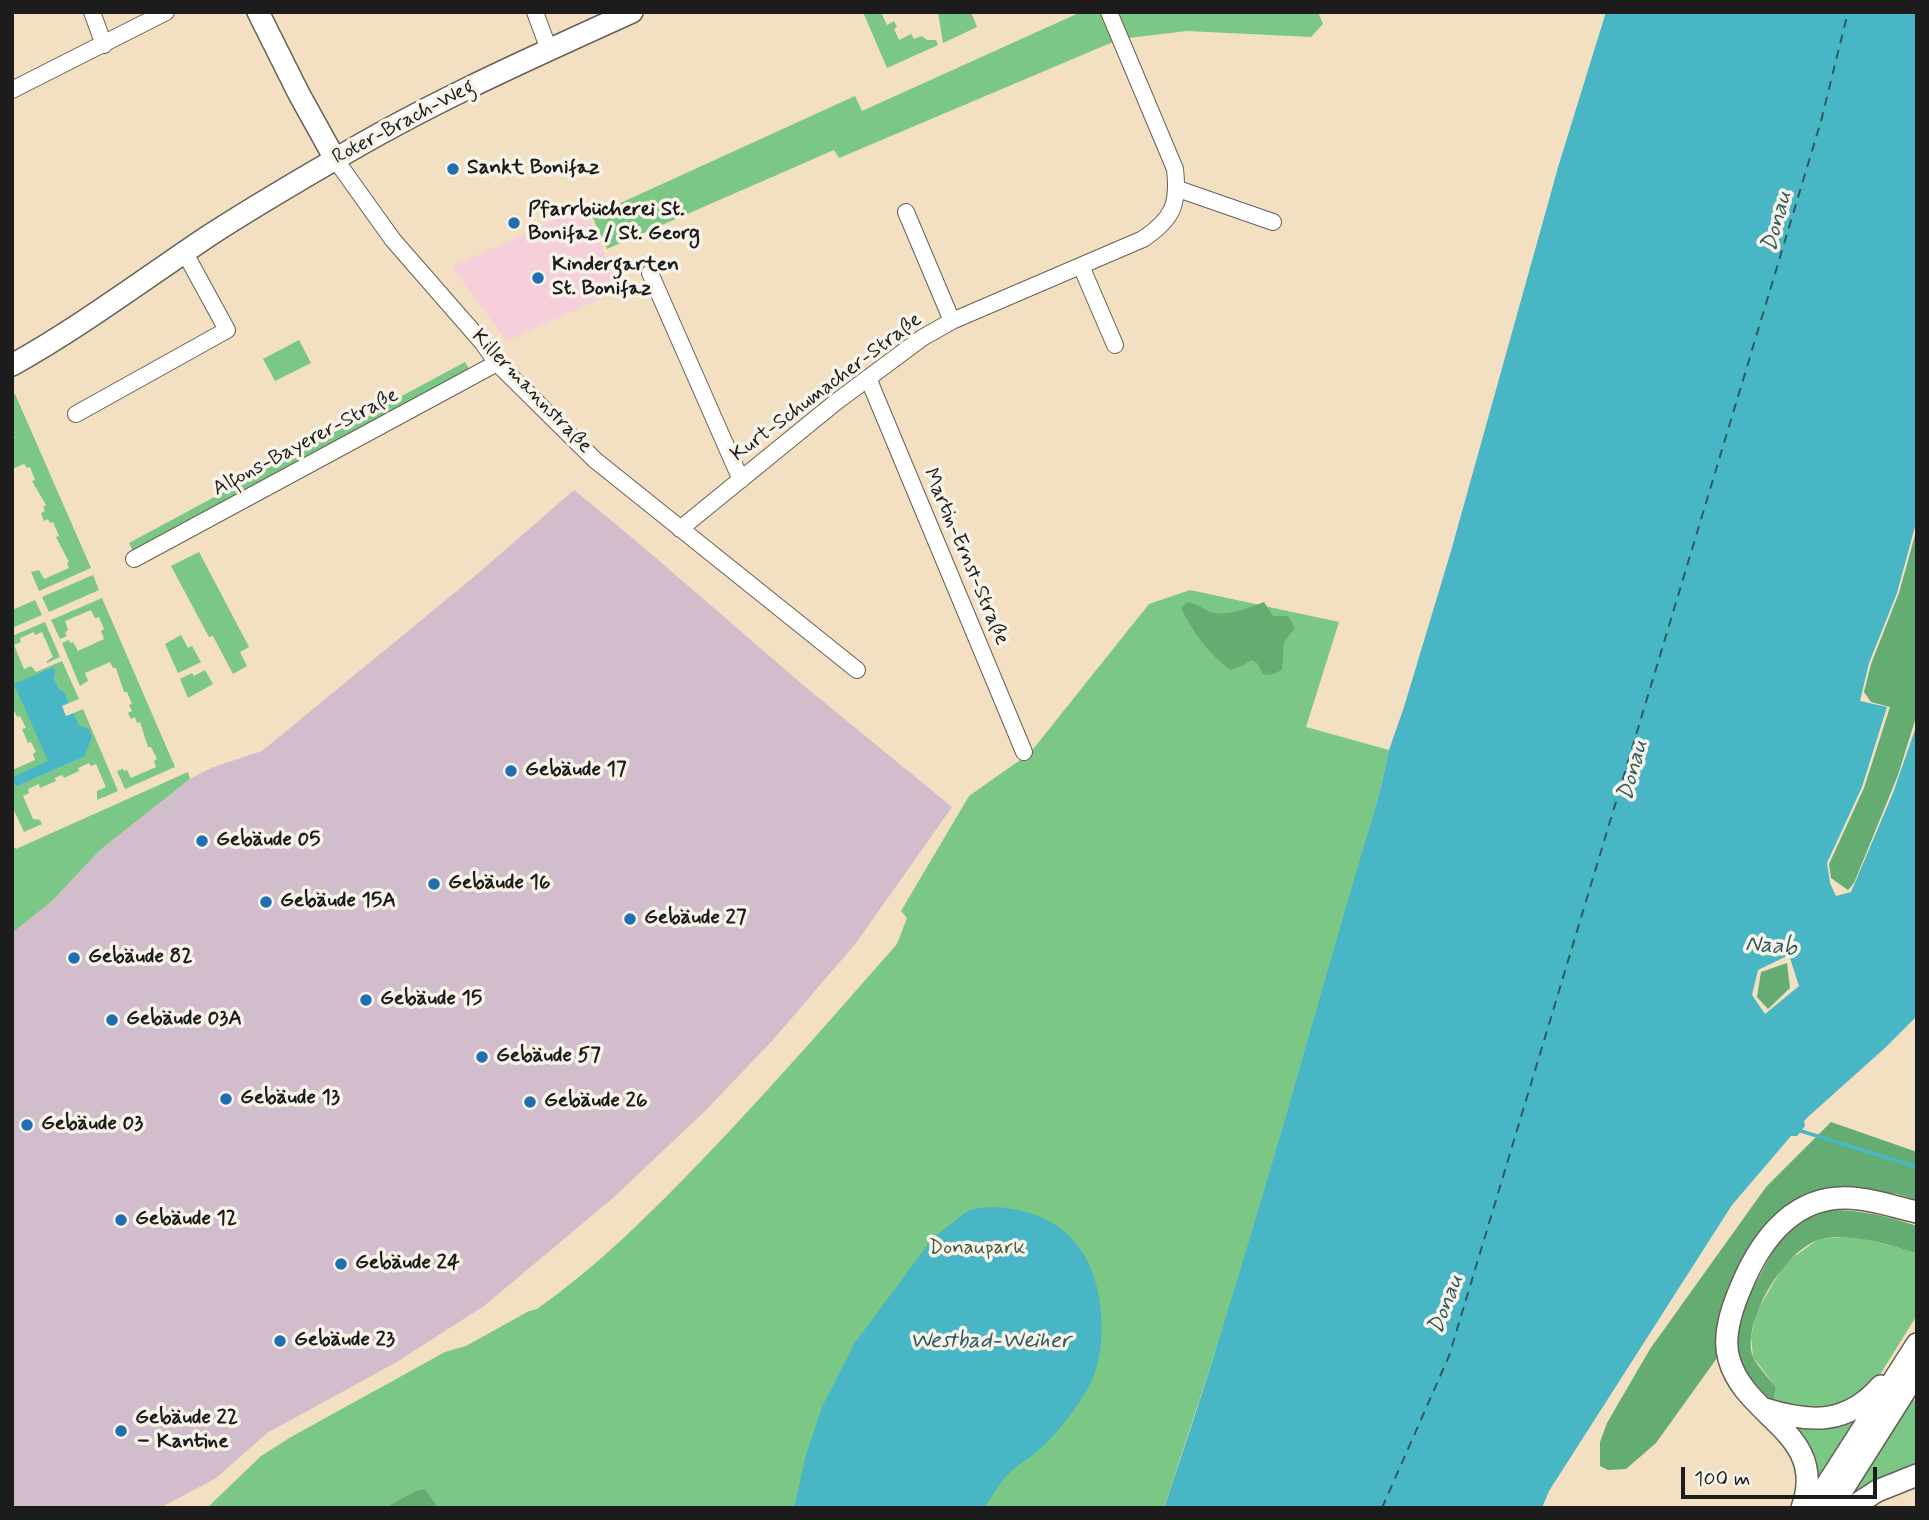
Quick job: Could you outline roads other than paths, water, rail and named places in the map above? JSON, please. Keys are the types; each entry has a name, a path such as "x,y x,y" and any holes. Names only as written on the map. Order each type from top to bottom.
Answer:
{"main road":[{"name":"Killermannstraße","path":"258,12 335,159"},
{"name":"Roter-Brach-Weg","path":"12,365 335,159 411,117 632,12"},
{"path":"1802,1508 1807,1493 1806,1465 1793,1441 1742,1385 1728,1357 1727,1332 1732,1308 1745,1278 1768,1238 1782,1221 1803,1208 1826,1200 1860,1199 1917,1212"},
{"path":"1765,1409 1788,1416 1821,1419 1853,1409 1876,1392 1917,1342"},
{"path":"1812,1508 1917,1342"},
{"path":"1831,1508 1917,1372"},
{"path":"1851,1508 1877,1491 1917,1475"}],"street":[{"path":"92,12 104,45"},
{"path":"12,90 166,12"},
{"path":"535,12 549,50"},
{"path":"1109,12 1175,169 1178,189 1273,222"},
{"name":"Killermannstraße","path":"335,159 393,240 482,342 497,363 595,460 857,670"},
{"name":"Kurt-Schumacher-Straße","path":"680,529 867,378 922,338 952,321 1143,239 1157,229 1172,211 1178,189"},
{"path":"906,212 952,321"},
{"path":"76,414 227,330 185,253"},
{"path":"1082,266 1115,345"},
{"path":"650,273 741,480"},
{"name":"Alfons-Bayerer-Straße","path":"134,559 497,363"},
{"name":"Martin-Ernst-Straße","path":"867,378 1024,752"}],"water":[{"path":"1606,12 1917,12 1917,519 1897,593 1869,663 1860,701 1887,707 1862,787 1827,863 1830,883 1836,896 1851,892 1893,793 1917,724 1917,1016 1804,1121 1805,1126 1797,1136 1791,1136 1732,1205 1549,1491 1542,1508 1164,1508 1222,1331 1275,1152 1379,795 1389,750 1451,551 1559,164","holes":["1789,955 1799,986 1765,1014 1752,995 1758,970"]},
{"path":"54,667 54,678 69,703 62,706 66,716 74,713 80,726 89,729 92,737 84,757 15,787 12,777 48,761 14,684"},
{"name":"Westbad-Weiher","path":"997,1207 1038,1216 1062,1229 1081,1249 1088,1262 1100,1306 1100,1354 1087,1391 1076,1408 1040,1449 1005,1478 985,1508 794,1508 806,1455 822,1407 854,1344 932,1239 966,1212 977,1208"}],"waterway":[{"path":"1801,1131 1917,1167"}],"place":[{"name":"Sankt Bonifaz","path":"453,169"},
{"name":"Pfarrbücherei St. Bonifaz / St. Georg","path":"514,223"},
{"name":"Kindergarten St. Bonifaz","path":"538,278"},
{"name":"Gebäude 17","path":"511,771"},
{"name":"Gebäude 05","path":"202,841"},
{"name":"Gebäude 16","path":"434,884"},
{"name":"Gebäude 15A","path":"266,902"},
{"name":"Gebäude 27","path":"630,919"},
{"name":"Gebäude 82","path":"74,958"},
{"name":"Gebäude 15","path":"366,1000"},
{"name":"Gebäude 03A","path":"112,1020"},
{"name":"Gebäude 57","path":"482,1057"},
{"name":"Gebäude 13","path":"226,1099"},
{"name":"Gebäude 26","path":"530,1102"},
{"name":"Gebäude 03","path":"27,1125"},
{"name":"Gebäude 12","path":"121,1220"},
{"name":"Gebäude 24","path":"341,1264"},
{"name":"Gebäude 23","path":"280,1341"},
{"name":"Gebäude 22 – Kantine","path":"121,1431"}],"water label":[{"name":"Donau","path":"1778,222"},
{"name":"Donau","path":"1634,771"},
{"name":"Naab","path":"1771,947"},
{"name":"Donau","path":"1447,1305"}],"park label":[{"name":"Donaupark","path":"977,1249"}]}
